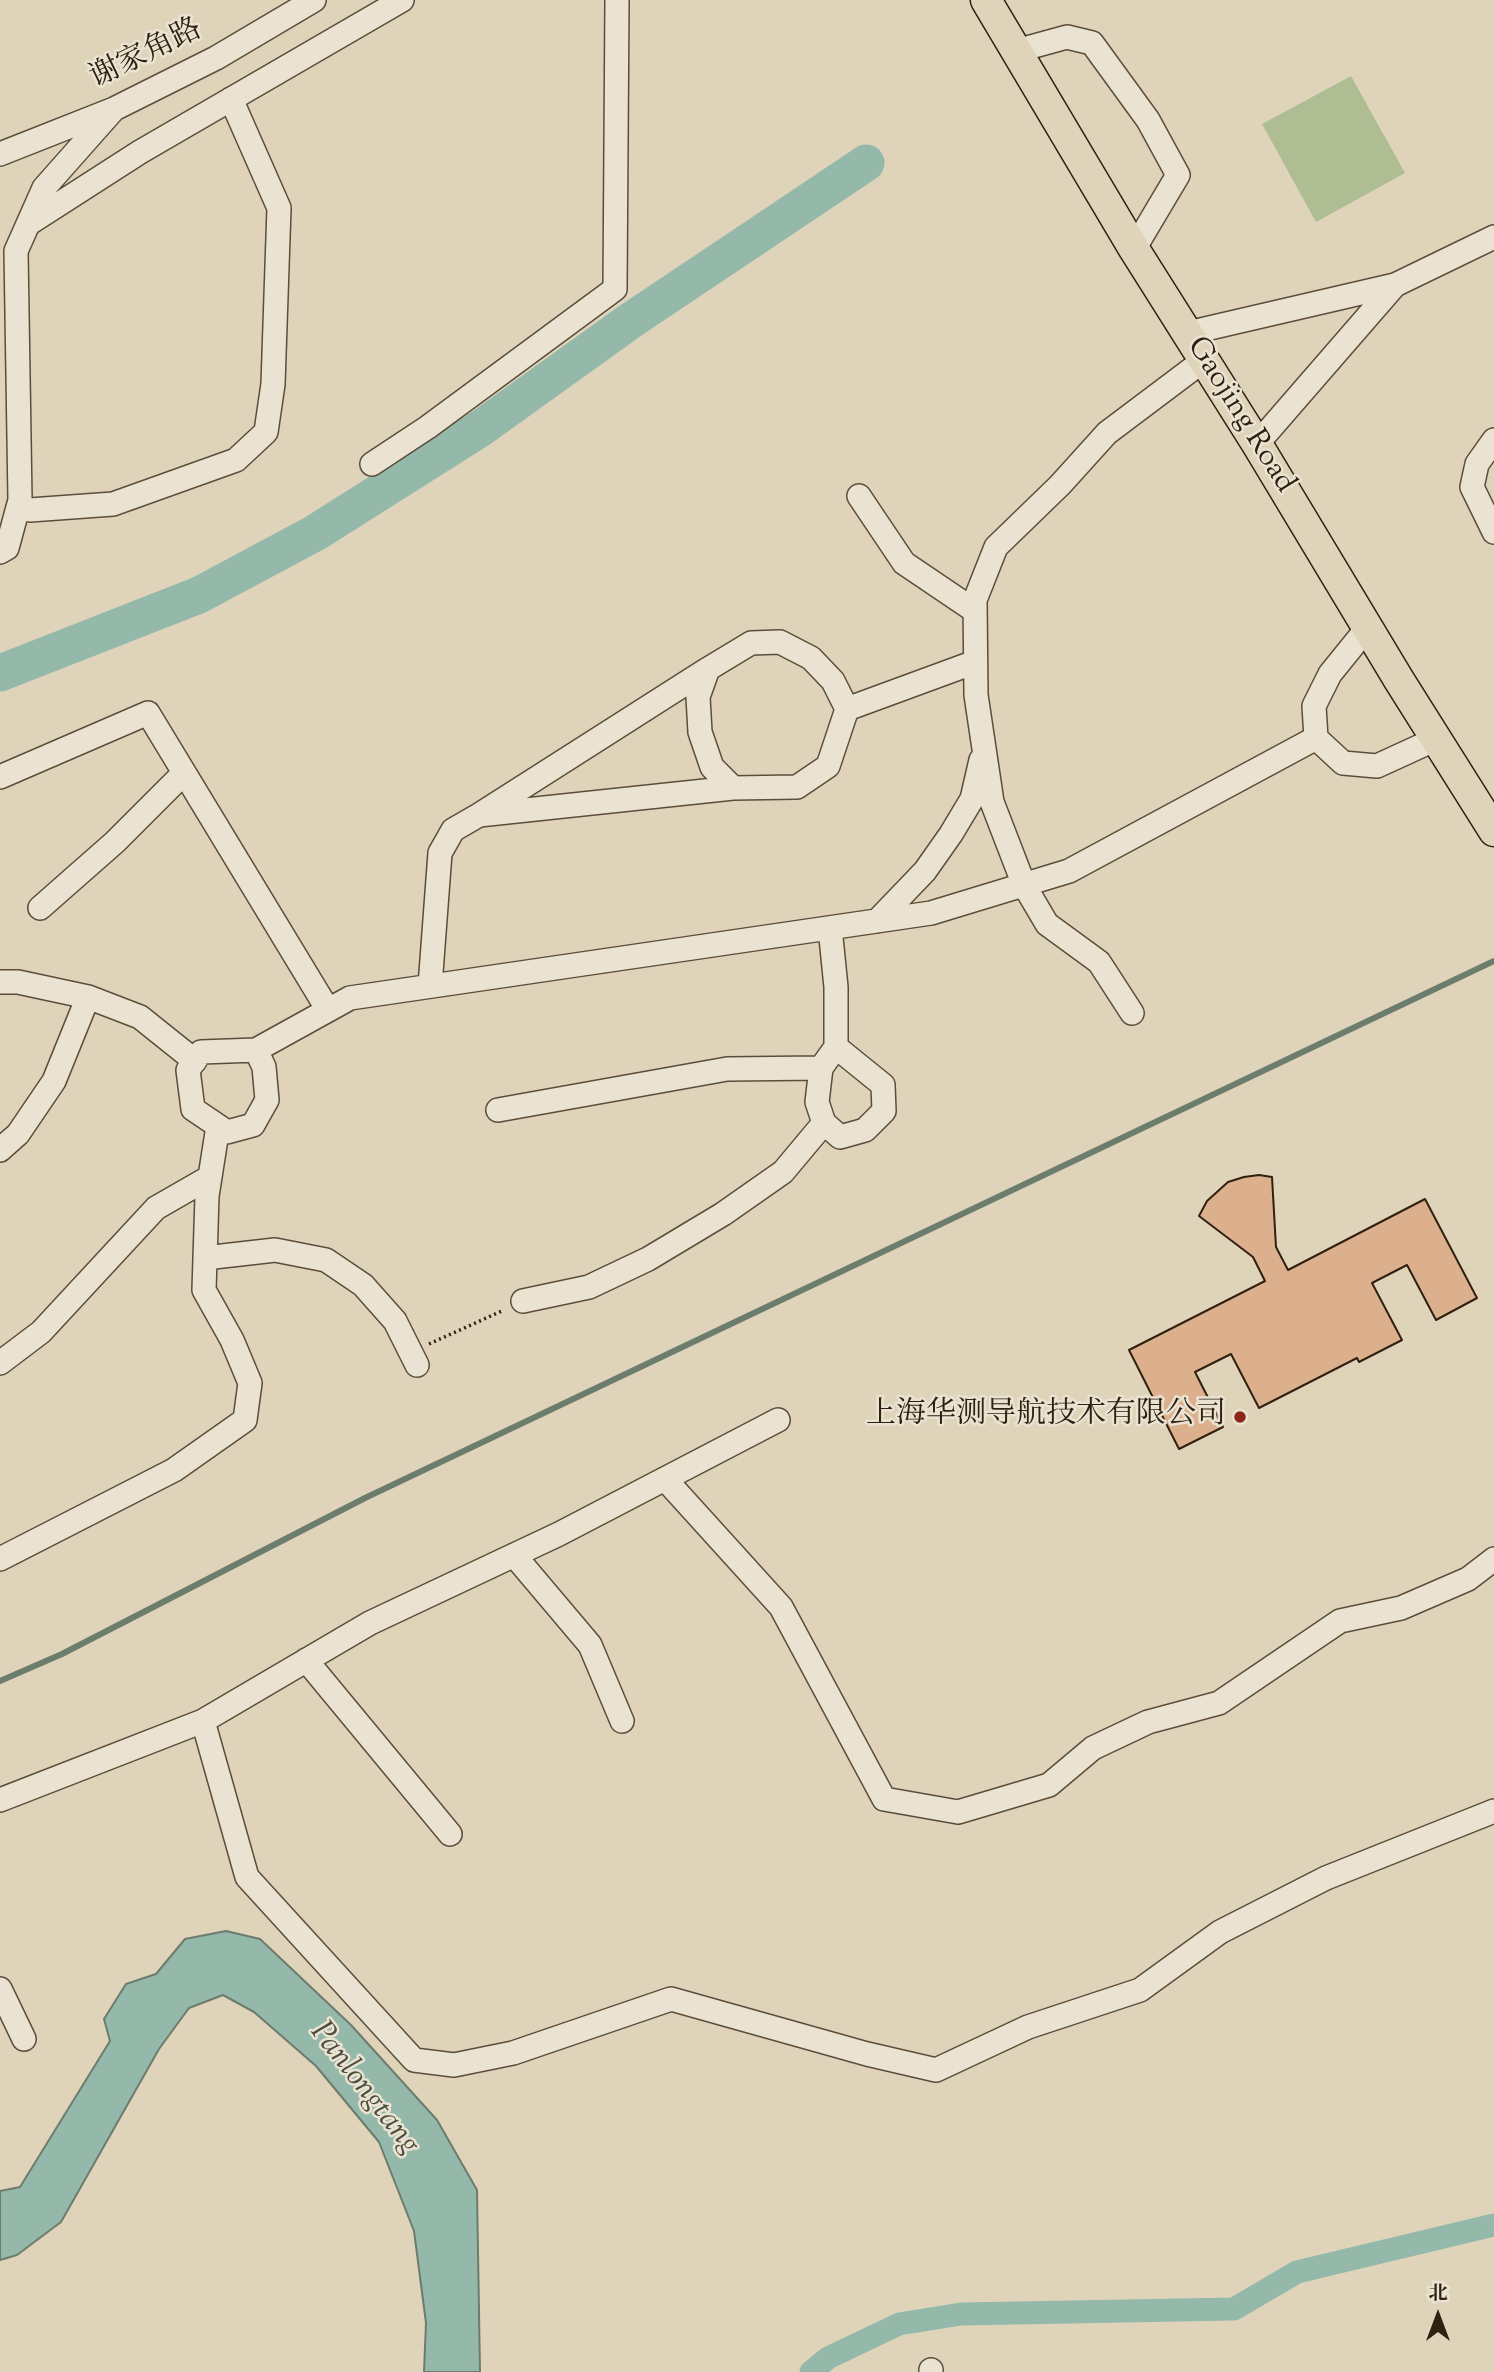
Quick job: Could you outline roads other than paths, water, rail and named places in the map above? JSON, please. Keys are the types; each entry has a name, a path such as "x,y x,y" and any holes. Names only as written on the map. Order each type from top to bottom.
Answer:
{"main road":[{"name":"Gaojing Road","path":"986,0 1134,249 1494,831"}],"street":[{"name":"谢家角路","path":"0,154 114,109 216,58 314,0"},
{"path":"28,224 140,152 402,0"},
{"path":"372,464 428,427 615,289 617,0"},
{"path":"1016,51 1067,37 1091,43 1148,120 1178,175 1134,249"},
{"path":"30,510 113,504 236,460 266,432 272,384 279,208 231,99"},
{"path":"0,552 7,548 20,500 9,432 8,261 16,251 44,188 114,109"},
{"path":"1188,333 1395,285 1494,237"},
{"path":"1257,444 1395,285"},
{"path":"1132,1013 1099,962 1047,924 1024,884 992,802 976,695 975,600 996,547 1060,485 1107,433 1205,360"},
{"path":"1494,440 1477,464 1472,487 1494,531"},
{"path":"859,496 904,563 975,611"},
{"path":"1368,627 1330,674 1314,706 1316,738 1343,762 1377,766 1436,739"},
{"path":"430,986 440,853 453,830 751,643 780,642 811,658 833,681 847,709 828,766 797,786 733,788 479,815"},
{"path":"847,709 975,662"},
{"path":"708,669 698,697 700,732 712,767 733,788"},
{"path":"0,777 148,713 328,1010"},
{"path":"256,1050 264,1067 267,1100 253,1125 227,1132 193,1109 188,1070 201,1052 256,1050 350,998 931,913 1069,871 1316,738"},
{"path":"877,921 925,871 951,834 972,799 984,747"},
{"path":"40,908 115,842 184,773"},
{"path":"830,928 836,987 836,1047 821,1068 817,1102 824,1123 840,1137 865,1130 884,1111 883,1085 836,1047"},
{"path":"0,982 18,982 88,997 141,1017 195,1061"},
{"path":"0,1150 18,1134 54,1081 88,997"},
{"path":"498,1110 727,1069 821,1068"},
{"path":"523,1301 589,1287 669,1246 723,1214 783,1172 824,1123"},
{"path":"0,1559 174,1470 245,1420 250,1383 232,1340 204,1290 210,1177 218,1126"},
{"path":"0,1363 41,1332 156,1208 210,1177"},
{"path":"205,1258 275,1250 326,1260 363,1285 395,1321 414,1359"},
{"path":"0,1800 203,1721 370,1623 514,1555 778,1420"},
{"path":"665,1479 781,1607 884,1799 958,1812 1049,1784 1093,1748 1148,1722 1219,1703 1340,1621 1401,1608 1468,1579 1494,1559"},
{"path":"514,1555 590,1645 622,1721"},
{"path":"306,1660 450,1834"},
{"path":"203,1721 247,1877 414,2060 454,2065 513,2053 671,1999 867,2054 936,2070 1028,2027 1140,1990 1220,1932 1326,1878 1494,1811"},
{"path":"0,1989 24,2039"}],"water":[{"name":"Panlongtang","path":"226,1931 260,1939 351,2025 437,2120 477,2190 480,2372 424,2372 426,2323 414,2231 379,2142 316,2066 254,2012 223,1995 189,2008 159,2049 61,2222 17,2255 0,2260 0,2191 20,2187 110,2041 104,2019 126,1984 156,1974 185,1939"}],"waterway":[{"path":"0,673 199,595 315,533 481,428 630,321 866,163"},
{"path":"0,1681 62,1654 365,1498 1494,961"},
{"path":"811,2372 828,2358 899,2324 961,2314 1234,2309 1297,2272 1494,2225"}],"place":[{"name":"上海华测导航技术有限公司","path":"1240,1417"}]}
